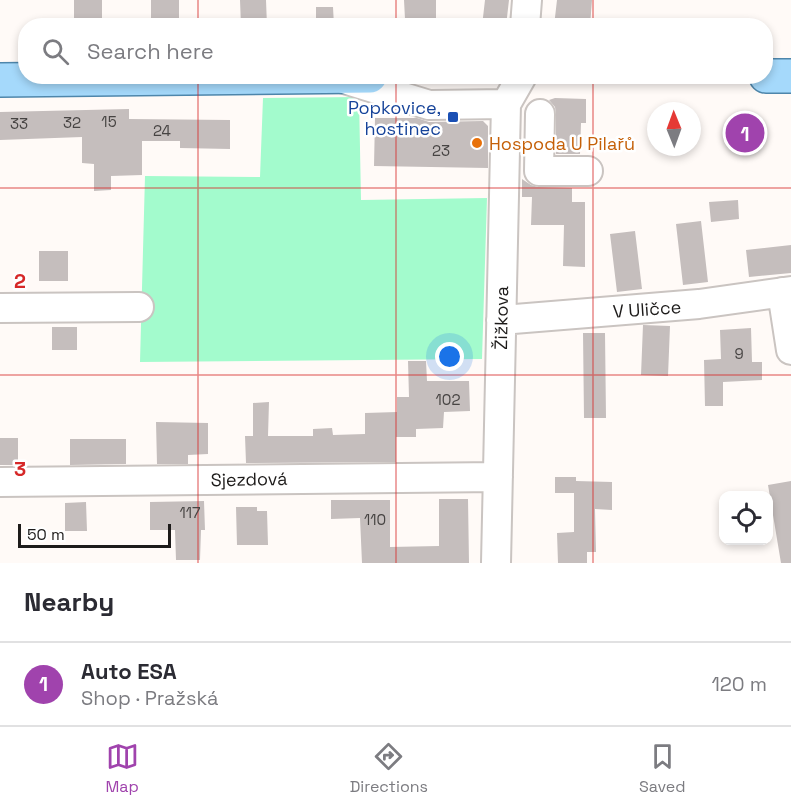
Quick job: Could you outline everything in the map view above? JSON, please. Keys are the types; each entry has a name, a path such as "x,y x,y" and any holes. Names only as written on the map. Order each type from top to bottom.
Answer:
{"main road":[{"path":"773,76 791,76"},
{"path":"0,80 18,80"}],"street":[{"path":"526,18 527,0"},
{"path":"361,84 429,105 506,104"},
{"name":"Žižkova","path":"496,563 506,104 517,84"},
{"path":"540,114 539,171 588,171"},
{"path":"505,160 539,160"},
{"path":"786,291 791,350"},
{"name":"V Uličce","path":"501,320 699,304 786,291"},
{"path":"0,308 139,307"},
{"name":"Sjezdová","path":"0,482 498,477"}],"green space":[{"path":"359,97 361,200 487,198 482,359 140,362 145,176 260,177 263,98"}],"building":[{"path":"74,0 102,0 102,18 74,18"},
{"path":"151,0 179,0 179,18 151,18"},
{"path":"240,0 266,0 267,18 241,18"},
{"path":"404,0 436,0 436,18 405,18"},
{"path":"485,0 509,0 507,18 483,18"},
{"path":"557,0 592,0 591,18 555,18"},
{"path":"316,7 333,7 334,18 316,18"},
{"path":"555,98 586,99 586,123 581,123 580,154 556,154 556,114 555,107 549,100"},
{"path":"129,109 129,119 230,120 230,149 180,148 180,141 142,141 142,175 111,176 111,190 94,191 94,164 82,163 82,137 0,140 0,112"},
{"path":"375,118 417,118 429,122 483,121 488,126 488,168 374,166"},
{"path":"522,179 538,187 572,188 572,202 585,202 585,267 563,266 564,225 531,225 532,197 522,197"},
{"path":"738,200 739,219 711,222 709,202"},
{"path":"701,221 708,282 683,285 676,224"},
{"path":"635,231 642,289 617,292 610,234"},
{"path":"791,245 791,273 749,277 746,250"},
{"path":"39,251 68,251 68,281 39,281"},
{"path":"643,325 670,326 668,376 641,375"},
{"path":"52,327 77,327 77,350 52,350"},
{"path":"751,328 752,362 762,362 762,380 723,382 723,406 705,406 704,360 721,359 720,330"},
{"path":"583,333 605,333 606,418 584,418"},
{"path":"408,361 426,361 427,381 469,381 470,411 444,412 443,428 416,429 416,437 396,437 396,462 246,463 245,436 253,436 253,403 269,402 268,436 313,436 313,429 332,428 333,435 365,434 365,413 397,412 397,397 409,397"},
{"path":"156,422 208,423 208,454 188,455 188,464 157,464"},
{"path":"0,438 18,438 18,465 0,465"},
{"path":"70,439 126,439 126,464 70,465"},
{"path":"555,477 576,477 576,481 612,482 612,510 595,509 596,552 587,552 587,563 558,563 557,533 574,532 574,493 555,493"},
{"path":"791,481 791,563 781,563 773,515 773,491 769,491 768,485"},
{"path":"439,499 468,499 469,563 362,563 360,518 331,519 331,500 390,500 390,547 439,546"},
{"path":"204,501 205,530 201,530 200,560 176,560 175,530 150,530 150,502"},
{"path":"86,502 87,531 65,531 65,503"},
{"path":"236,507 257,507 257,511 267,511 268,545 237,545"}],"place":[{"name":"Popkovice, hostinec","path":"453,117"},
{"name":"Auto ESA","path":"745,133"},
{"name":"Hospoda U Pilařů","path":"477,143"}]}
